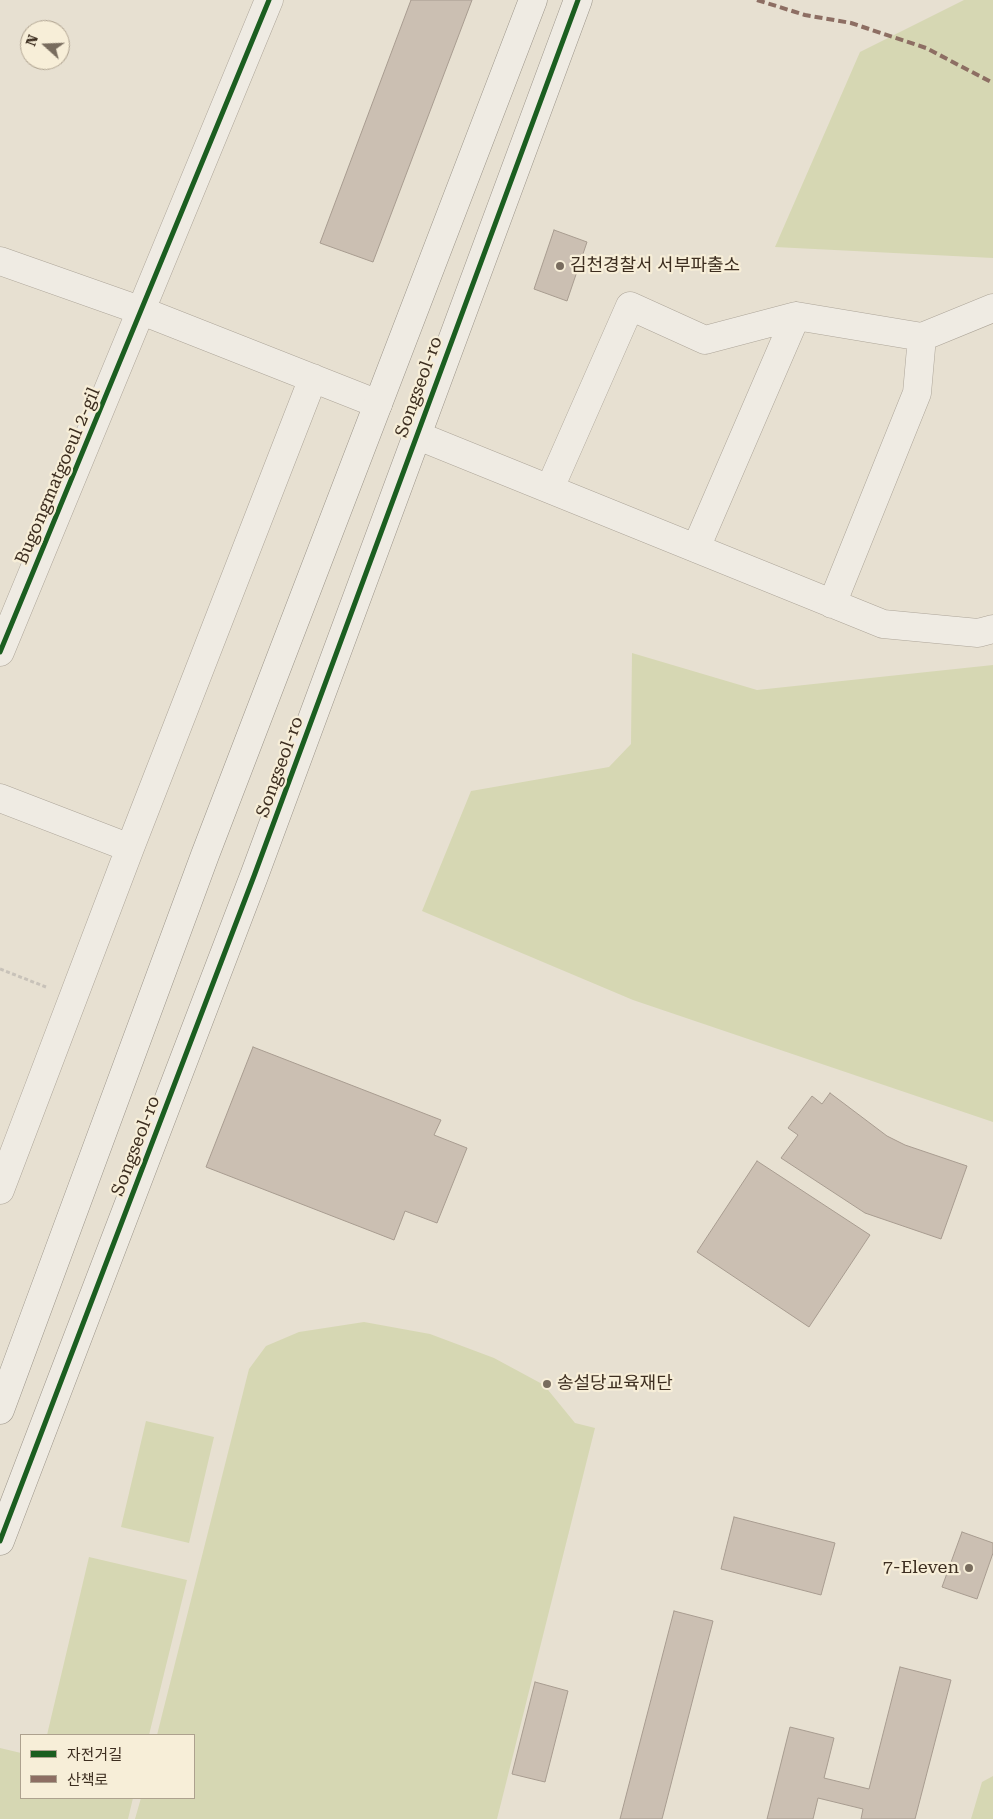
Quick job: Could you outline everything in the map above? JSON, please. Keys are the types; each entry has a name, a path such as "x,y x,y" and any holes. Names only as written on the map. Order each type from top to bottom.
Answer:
{"street":[{"name":"Bugongmatgoeul 2-gil","path":"0,652 270,0"},
{"name":"Songseol-ro","path":"0,1410 205,854 533,0"},
{"name":"Songseol-ro","path":"0,1541 254,876 578,0"},
{"path":"0,261 142,311 378,404"},
{"path":"550,488 630,306 706,340 796,316 922,337 993,308"},
{"path":"696,548 796,316"},
{"path":"832,604 916,393 922,337"},
{"path":"0,1190 130,848 313,378"},
{"path":"416,436 550,488 883,624 978,633 993,629"},
{"path":"0,798 130,848"}],"path":[{"path":"0,969 74,997"}],"green space":[{"path":"964,0 993,0 993,258 775,247 860,52"},
{"path":"632,653 757,690 993,665 993,1122 633,1000 422,911 471,791 609,767 631,744"},
{"path":"364,1322 430,1334 494,1358 544,1385 575,1423 595,1428 497,1819 135,1819 141,1799 195,1799 195,1734 157,1734 249,1369 266,1346 299,1332"},
{"path":"146,1421 214,1437 189,1543 121,1527"},
{"path":"89,1557 187,1580 149,1734 47,1734"},
{"path":"0,1748 20,1753 20,1799 133,1799 128,1819 0,1819"},
{"path":"993,1776 993,1819 971,1819 982,1782"}],"building":[{"path":"411,0 472,0 373,262 320,243"},
{"name":"김천경찰서 서부파출소","path":"554,230 587,242 567,301 534,289"},
{"path":"253,1047 441,1120 434,1135 467,1148 437,1223 405,1211 394,1240 206,1167"},
{"path":"830,1093 887,1136 905,1145 967,1166 941,1239 865,1213 781,1158 798,1135 788,1128 812,1096 822,1104"},
{"path":"757,1161 870,1235 809,1327 697,1252"},
{"path":"734,1517 835,1543 821,1595 721,1569"},
{"path":"962,1532 993,1543 993,1553 977,1599 942,1587"},
{"path":"674,1611 713,1621 662,1819 620,1819"},
{"path":"900,1667 951,1680 915,1819 861,1819 863,1809 818,1798 813,1819 767,1819 790,1727 834,1738 824,1778 869,1789"},
{"path":"535,1682 568,1691 545,1782 512,1774"}],"marked path":[{"path":"757,0 805,15 851,23 926,48 993,83"}],"cycle path":[{"path":"0,652 269,0"},
{"path":"0,1541 254,876 578,0"}],"place":[{"name":"김천경찰서 서부파출소","path":"560,266"},
{"name":"송설당교육재단","path":"547,1384"},
{"name":"7-Eleven","path":"969,1568"}]}
